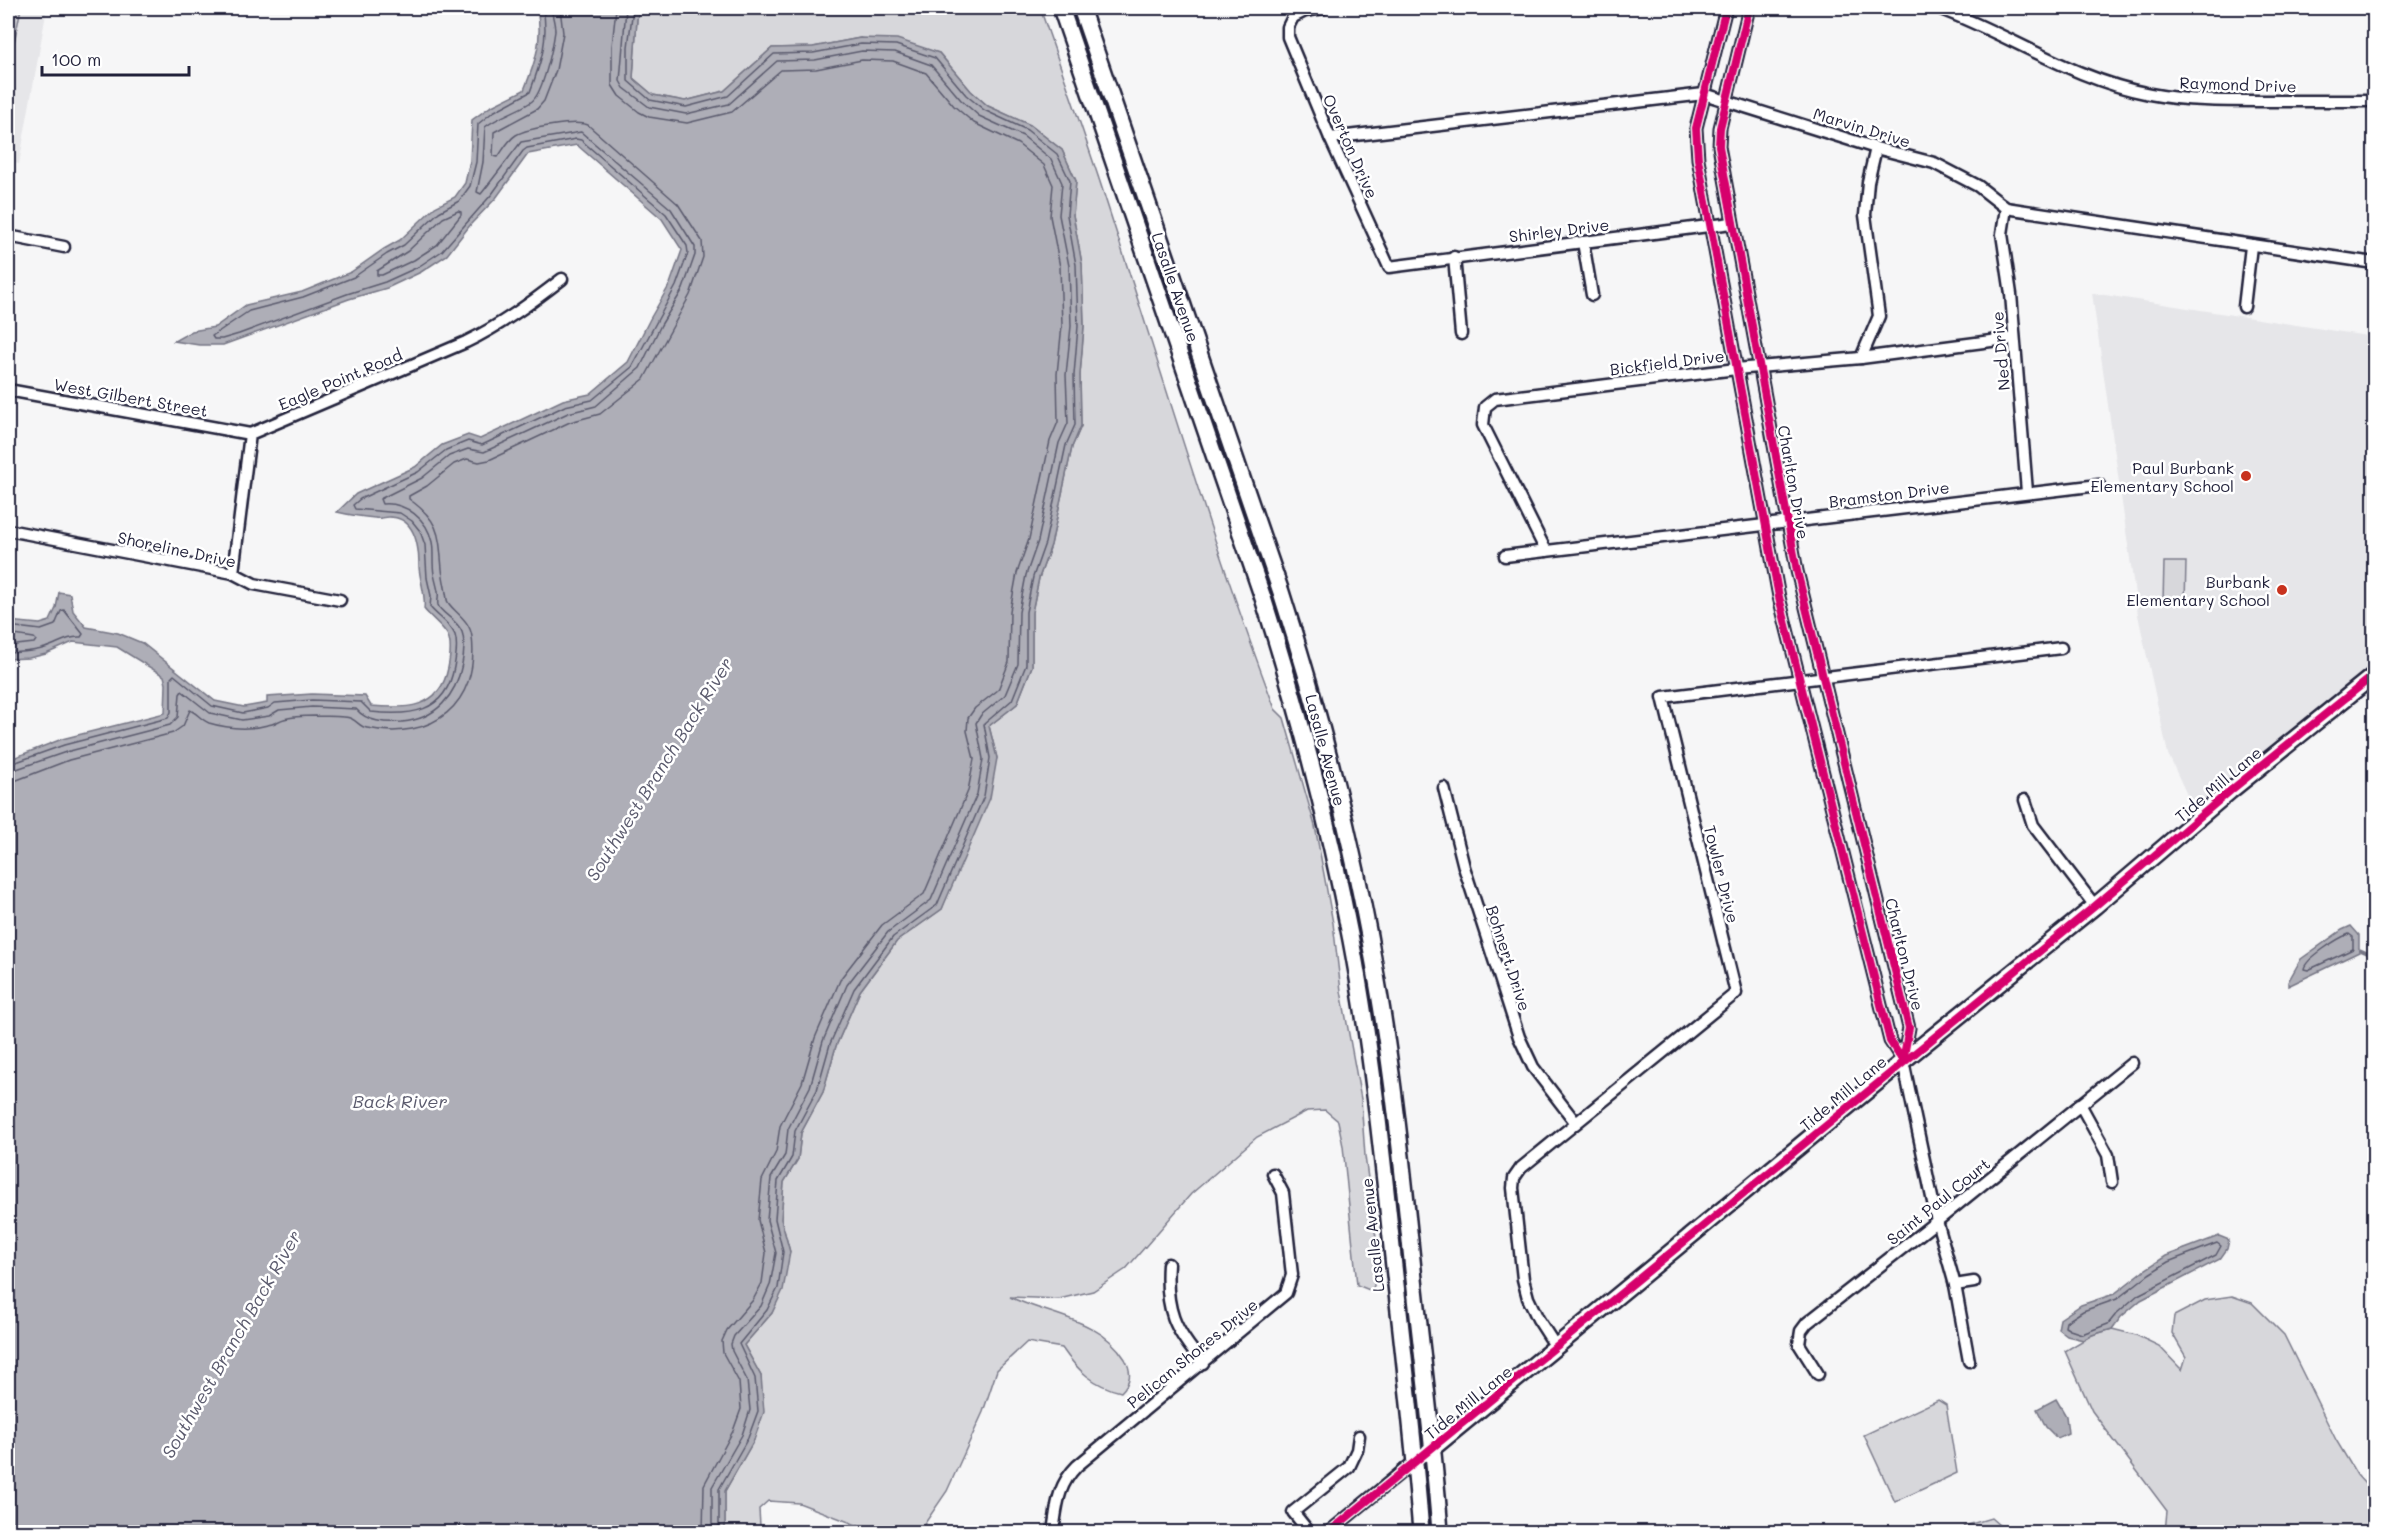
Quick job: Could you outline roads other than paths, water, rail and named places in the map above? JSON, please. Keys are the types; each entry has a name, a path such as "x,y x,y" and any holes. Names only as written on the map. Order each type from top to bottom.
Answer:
{"main road":[{"name":"Lasalle Avenue","path":"1061,8 1263,598 1291,687 1327,824 1351,938 1369,1047 1421,1533"},
{"name":"Lasalle Avenue","path":"1081,8 1281,592 1328,747 1381,1002 1434,1448 1440,1533"},
{"name":"Tide Mill Lane","path":"1415,1461 1434,1448 1903,1061 2095,906 2230,791 2374,675"}],"street":[{"name":"Overton Drive","path":"1323,8 1305,11 1293,17 1288,27 1288,37 1330,138 1389,267"},
{"name":"Charlton Drive","path":"1726,8 1695,139 1710,227 1779,597 1890,1041 1903,1061 1969,1361"},
{"name":"Charlton Drive","path":"1749,8 1718,140 1799,582 1909,1028 1903,1061"},
{"name":"Raymond Drive","path":"1938,8 1967,18 2058,63 2101,80 2149,94 2201,101 2374,101"},
{"name":"Marvin Drive","path":"1330,138 1679,95 1704,94 1876,148 1934,163 1978,186 2006,208 2374,263"},
{"path":"1861,358 1879,316 1865,215 1868,182 1876,148"},
{"name":"Ned Drive","path":"2006,208 2002,234 2004,261 2011,294 2027,492"},
{"name":"Shirley Drive","path":"1389,267 1732,223"},
{"path":"8,236 64,247"},
{"path":"1583,242 1592,295"},
{"path":"2244,307 2251,246"},
{"path":"1454,257 1461,334"},
{"name":"Eagle Point Road","path":"250,434 466,342 508,318 562,279"},
{"name":"Bickfield Drive","path":"1546,551 1486,434 1482,419 1485,407 1489,403 1501,398 1736,369 1861,358 2014,338"},
{"name":"West Gilbert Street","path":"8,390 250,434"},
{"path":"233,573 250,434"},
{"name":"Bramston Drive","path":"1505,556 2099,485"},
{"name":"Shoreline Drive","path":"8,530 233,573 254,584 340,600"},
{"name":"Towler Drive","path":"1556,1347 1528,1298 1517,1232 1514,1178 1521,1168 1736,993 1663,697 2061,648"},
{"name":"Bohnert Drive","path":"1444,788 1464,867 1519,1037 1533,1067 1576,1123"},
{"path":"2025,800 2033,825 2095,906"},
{"name":"Saint Paul Court","path":"1818,1374 1799,1344 1801,1331 1807,1323 2132,1063"},
{"path":"2080,1104 2108,1155 2112,1182"},
{"name":"Pelican Shores Drive","path":"1053,1533 1057,1497 1068,1475 1280,1300 1290,1285 1291,1263 1283,1193 1273,1174"},
{"path":"1168,1264 1167,1297 1174,1321 1186,1343 1203,1363"},
{"path":"1954,1286 1974,1282"},
{"path":"1309,1533 1293,1512 1349,1467 1357,1450 1359,1436"},
{"name":"Tide Mill Lane","path":"1329,1533 1415,1461"}],"water":[{"name":"Back River","path":"537,8 639,8 633,78 653,95 685,101 724,91 772,48 813,47 860,38 897,39 939,53 971,91 988,106 1030,125 1062,150 1076,181 1073,215 1082,264 1084,326 1080,375 1081,426 1072,447 1051,545 1039,578 1032,612 1032,666 1017,704 989,726 997,758 990,798 942,909 897,941 860,991 836,1046 823,1092 801,1133 798,1159 784,1182 781,1219 790,1252 783,1290 772,1313 744,1345 761,1376 764,1412 754,1440 725,1491 725,1532 8,1532 8,760 62,739 165,713 166,684 164,676 117,647 73,642 46,654 8,659 8,621 40,624 50,621 56,608 59,592 70,594 73,611 86,627 118,633 142,643 215,701 244,707 267,703 267,697 312,694 365,696 371,706 396,707 419,704 437,692 444,682 448,668 450,643 441,626 424,609 417,542 414,534 405,522 398,518 356,516 337,512 356,494 415,467 442,445 468,435 480,439 563,400 590,394 628,362 670,284 682,250 662,219 577,145 528,154 496,198 471,224 447,255 421,272 387,288 349,299 223,345 199,345 174,341 192,331 215,327 246,305 302,292 351,272 400,240 435,207 455,197 465,183 470,161 472,120 490,107 524,90 539,40"},
{"path":"2351,926 2359,935 2359,952 2288,986 2301,959"},
{"path":"2219,1236 2229,1240 2227,1249 2220,1259 2141,1300 2121,1317 2112,1329 2083,1340 2067,1336 2058,1329 2060,1319 2081,1305 2114,1294 2166,1256"},
{"path":"2056,1399 2066,1416 2068,1433 2057,1438 2046,1427 2037,1409"}],"waterway":[{"path":"2360,950 2367,953 2374,962"}],"place":[{"name":"Paul Burbank Elementary School","path":"2246,476"},
{"name":"Burbank Elementary School","path":"2282,590"}],"water label":[{"name":"Southwest Branch Back River","path":"659,769"},
{"name":"Southwest Branch Back River","path":"231,1344"}]}
